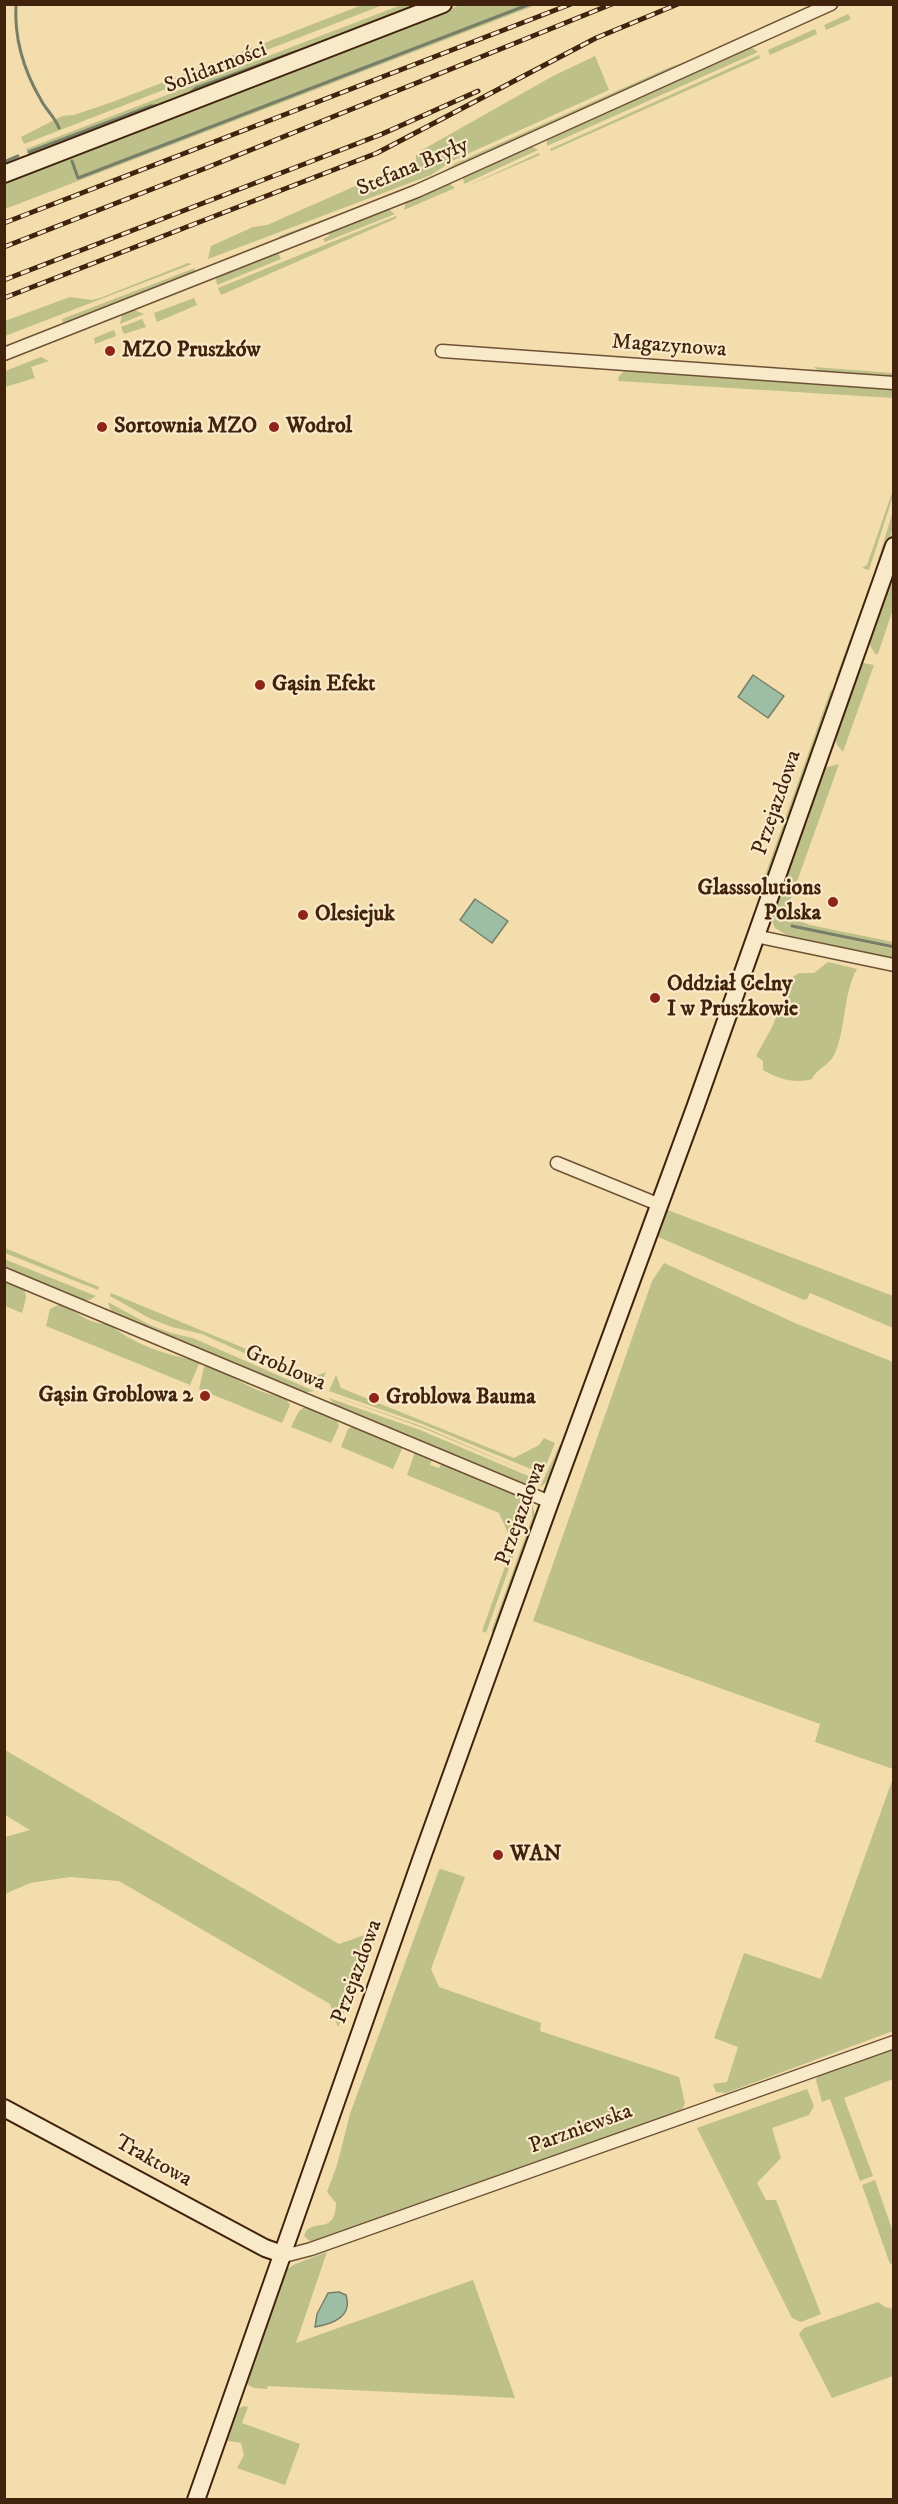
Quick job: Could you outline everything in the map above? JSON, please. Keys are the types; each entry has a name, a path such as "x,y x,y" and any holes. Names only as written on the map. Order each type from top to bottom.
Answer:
{"street":[{"name":"Solidarności","path":"4,174 443,4"},
{"name":"Stefana Bryły","path":"4,354 417,191 831,4"},
{"name":"Magazynowa","path":"442,351 894,383"},
{"name":"Przejazdowa","path":"196,2499 550,1502 660,1205 894,546"},
{"path":"755,936 894,965"},
{"path":"557,1163 660,1205"},
{"name":"Groblowa","path":"4,1274 550,1502"},
{"name":"Parzniewska","path":"282,2254 288,2255 311,2249 894,2042"},
{"name":"Traktowa","path":"4,2108 265,2248 282,2254"}],"green space":[{"path":"362,5 383,5 24,144 21,137 62,116 74,115 115,101"},
{"path":"401,5 429,5 29,156 26,149"},
{"path":"460,5 536,5 5,209 4,181"},
{"path":"848,14 851,19 826,30 824,25"},
{"path":"815,29 817,34 770,55 768,50"},
{"path":"751,47 758,52 547,146 547,139"},
{"path":"759,55 760,58 551,151 550,149"},
{"path":"595,56 609,90 454,160 431,175 208,259 211,246 253,227 267,225 360,184 391,181 408,176 416,170 416,155 422,150 553,76"},
{"path":"704,57 438,175 456,163 670,67"},
{"path":"531,146 538,150 464,184 463,178 466,174"},
{"path":"539,153 540,155 465,187"},
{"path":"449,183 455,188 404,210 406,201"},
{"path":"394,194 281,241 279,236"},
{"path":"388,209 395,214 325,242 323,239 329,236 328,232"},
{"path":"396,216 397,218 221,295 218,288"},
{"path":"278,252 281,259 217,285 216,279 220,275"},
{"path":"188,263 192,264 5,336 5,321 70,297 92,300 100,298"},
{"path":"195,268 191,276 64,325 62,319"},
{"path":"194,298 197,305 157,322 154,313"},
{"path":"134,310 144,314 120,324 122,315"},
{"path":"142,319 146,327 124,334 121,327"},
{"path":"114,330 116,336 95,344 94,338"},
{"path":"41,357 49,361 31,367 35,378 5,387 5,371"},
{"path":"814,367 893,373 893,379 821,373"},
{"path":"625,370 893,387 893,398 618,381 619,376"},
{"path":"893,490 869,570 862,568 867,565"},
{"path":"893,511 893,528 880,567 875,570"},
{"path":"893,562 893,609 878,654 875,654 868,642"},
{"path":"870,584 871,589 840,677 835,680"},
{"path":"863,663 874,665 843,752 837,745 834,733 858,667"},
{"path":"831,689 834,695 764,890 759,892"},
{"path":"839,764 785,915 810,925 893,942 893,946 792,927 893,949 893,958 787,935 775,928 770,916 801,823 806,825 809,818 804,816 821,771"},
{"path":"828,962 857,969 852,979 841,1034 832,1059 812,1079 806,1080 787,1080 763,1070 763,1061 756,1056 772,1027 793,977 799,973 814,973"},
{"path":"665,1209 893,1296 893,1328 810,1293 804,1300 656,1236"},
{"path":"5,1248 99,1287 98,1290 5,1253"},
{"path":"4,1259 96,1296 90,1300 82,1300 5,1268"},
{"path":"664,1263 795,1323 893,1362 893,1769 815,1742 820,1724 533,1621 652,1281"},
{"path":"5,1283 15,1285 25,1291 26,1298 22,1313 5,1306"},
{"path":"111,1293 314,1377 326,1372 319,1387 202,1334 172,1327 149,1318 110,1296"},
{"path":"108,1302 150,1325 193,1338 314,1391 303,1393 116,1314 110,1309"},
{"path":"60,1304 89,1320 109,1324 150,1348 196,1360 199,1364 190,1385 46,1326 50,1309"},
{"path":"208,1365 263,1392 285,1397 290,1405 282,1423 199,1389 204,1367"},
{"path":"336,1375 341,1388 514,1458 539,1445 544,1438 555,1443 543,1473 538,1472 422,1424 329,1391"},
{"path":"329,1394 424,1427 532,1474 423,1428"},
{"path":"329,1398 420,1430 533,1478 529,1487 336,1407"},
{"path":"305,1407 336,1418 339,1426 331,1443 291,1427 299,1411"},
{"path":"353,1426 403,1447 393,1469 341,1447 348,1429"},
{"path":"560,1444 563,1447 553,1477 540,1487"},
{"path":"415,1452 432,1459 430,1465 439,1468 442,1463 524,1498 527,1504 527,1517 486,1633 482,1631 513,1544 499,1513 407,1475"},
{"path":"532,1505 537,1520 496,1630 491,1632 532,1518"},
{"path":"5,1750 339,1944 376,1931 338,2027 330,2004 119,1881 70,1877 30,1883 5,1894 5,1837 30,1830 5,1815"},
{"path":"893,1778 893,2031 726,2093 716,2092 713,2084 727,2082 738,2047 714,2038 744,1953 821,1979"},
{"path":"441,1869 465,1877 431,1969 439,1987 541,2023 540,2031 679,2077 685,2103 682,2110 675,2114 312,2243 304,2236 306,2231 333,2219 336,2203 327,2192 337,2165 350,2114"},
{"path":"893,2048 893,2079 844,2098 873,2176 860,2181 830,2099 822,2102 816,2080 818,2075"},
{"path":"807,2089 814,2106 809,2115 772,2128 781,2158 757,2183 766,2200 776,2200 821,2314 801,2322 792,2318 697,2128"},
{"path":"875,2180 893,2232 893,2263 890,2264 862,2185"},
{"path":"327,2252 296,2343 473,2280 515,2398 268,2386 267,2389 254,2388 246,2384 244,2380 286,2270 295,2264"},
{"path":"878,2302 893,2309 893,2376 832,2398 799,2334 804,2328"},
{"path":"244,2406 248,2407 242,2423 300,2444 285,2485 237,2468 244,2455 241,2443 223,2440 235,2410"}],"shaded area":[{"path":"753,675 784,696 768,718 738,697"},
{"path":"475,899 508,921 492,943 460,920"},
{"path":"339,2292 346,2295 347,2303 344,2314 328,2324 315,2327 317,2314 328,2293"}],"waterway":[{"path":"16,4 17,29 25,66 43,104 59,128"},
{"path":"72,161 78,178 530,4"},
{"path":"190,93 196,88 295,52"},
{"path":"29,152 151,106 159,106"},
{"path":"4,162 18,156"},
{"path":"792,926 894,947"}],"railway":[{"path":"4,223 571,4"},
{"path":"4,247 612,4"},
{"path":"4,298 377,153 596,38 678,4"},
{"path":"4,280 382,134 478,91"}],"place":[{"name":"MZO Pruszków","path":"110,351"},
{"name":"Sortownia MZO","path":"102,427"},
{"name":"Wodrol","path":"274,427"},
{"name":"Gąsin Efekt","path":"260,685"},
{"name":"Glasssolutions Polska","path":"833,902"},
{"name":"Olesiejuk","path":"303,915"},
{"name":"Oddział Celny I w Pruszkowie","path":"655,998"},
{"name":"Gąsin Groblowa 2","path":"205,1396"},
{"name":"Groblowa Bauma","path":"374,1398"},
{"name":"WAN","path":"498,1855"}]}
